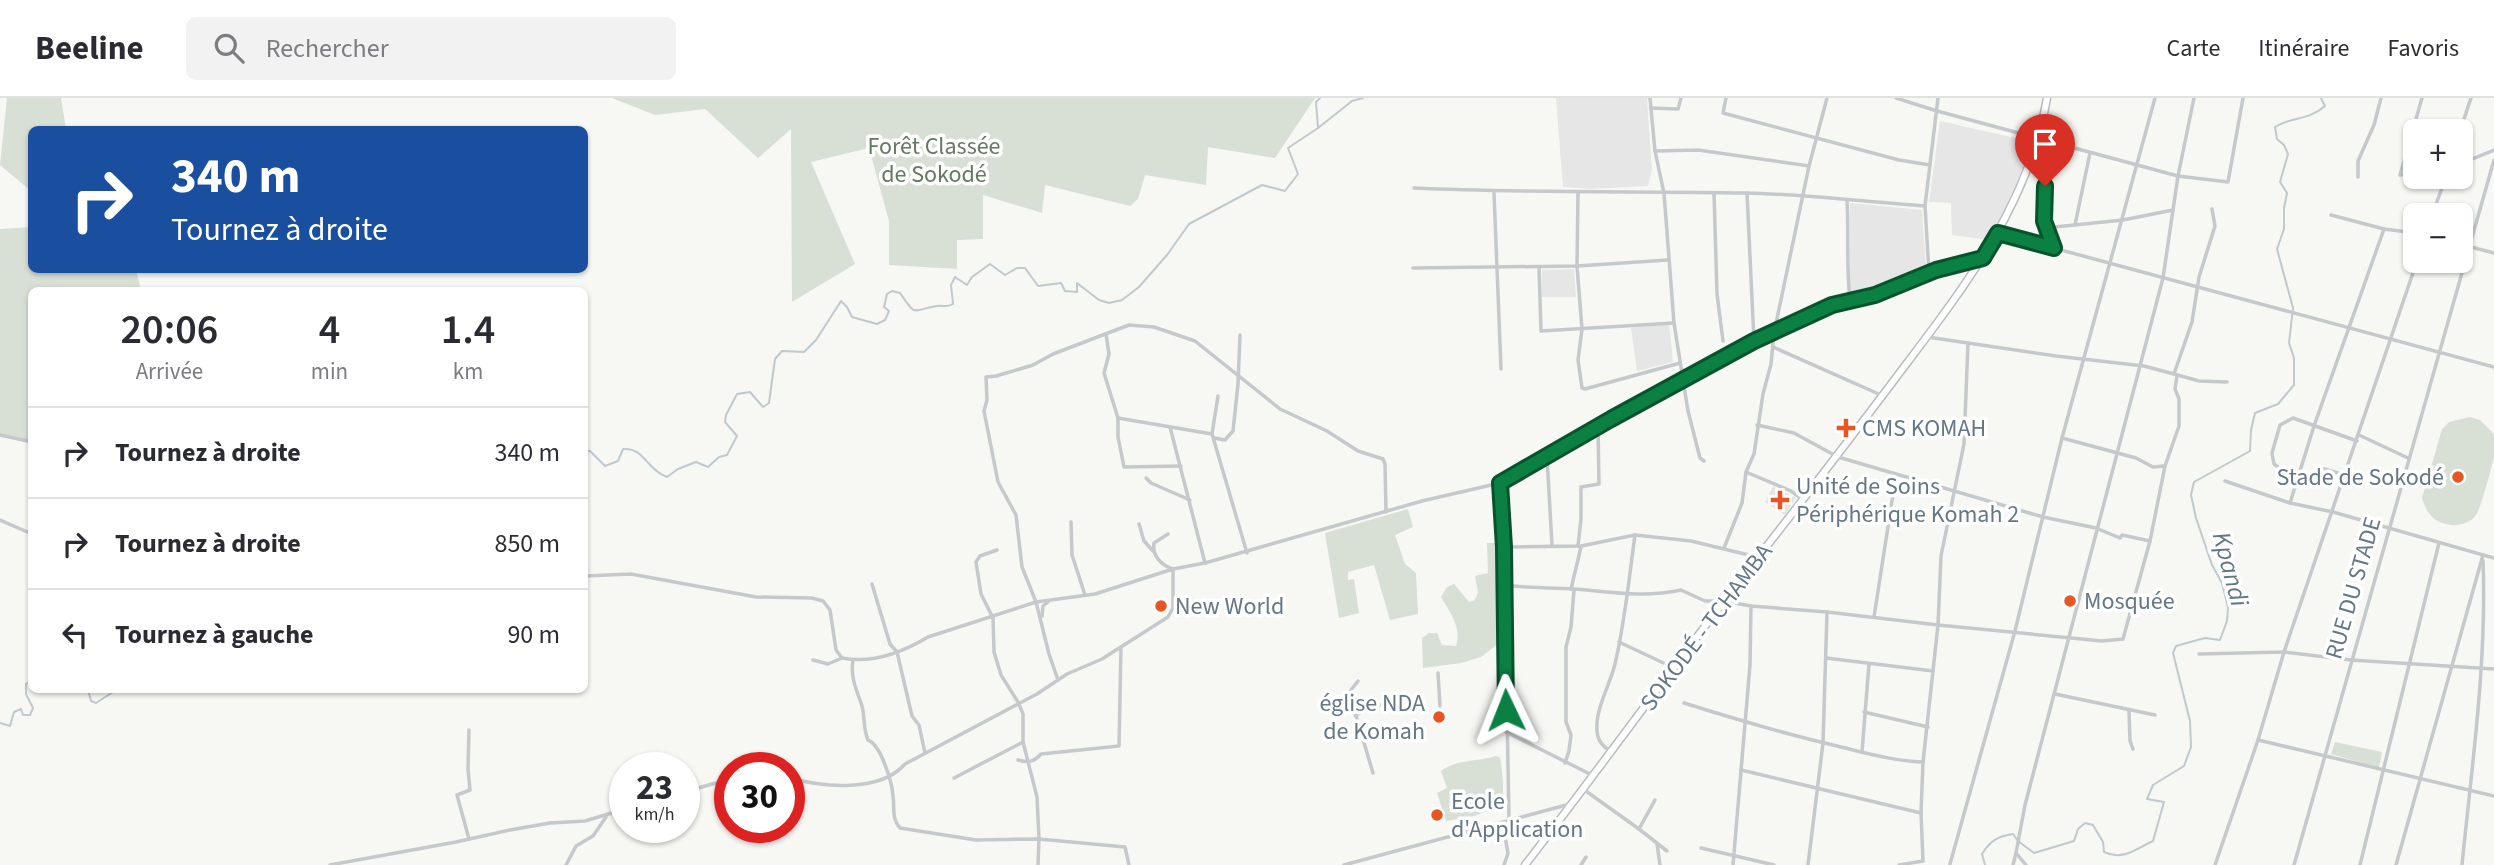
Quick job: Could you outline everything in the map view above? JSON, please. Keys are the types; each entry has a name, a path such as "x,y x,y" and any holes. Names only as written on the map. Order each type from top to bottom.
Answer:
{"main road":[{"name":"SOKODÉ - TCHAMBA","path":"1525,865 1724,601 1838,457 1983,258 2019,192 2039,138 2047,98"}],"street":[{"path":"1650,98 1655,151 1664,193 1674,323 1693,429 1700,458 1704,461"},
{"path":"1651,108 1678,108 1681,98"},
{"path":"1726,98 1723,114 1899,160 1930,165"},
{"path":"1724,548 1742,503 1746,472 1754,454 1774,333 1827,98"},
{"path":"1896,98 2178,176 2228,182 2243,98"},
{"path":"1928,273 1926,206 1938,98"},
{"path":"1950,864 2015,631 2062,438 2155,98"},
{"path":"2013,865 2096,528 2163,278 2178,176 2194,98"},
{"path":"2358,177 2358,161 2374,125 2381,98"},
{"path":"2416,119 2422,98"},
{"path":"2464,119 2471,98"},
{"path":"2048,141 2045,228 2054,248"},
{"path":"1655,151 1698,150 1810,166"},
{"path":"2473,159 2494,150"},
{"path":"2076,225 2090,153"},
{"name":"RUE DU STADE","path":"2473,232 2494,160"},
{"path":"1415,188 1518,193 1547,190 1578,193 1747,193 1926,206"},
{"path":"1494,192 1501,369"},
{"path":"1578,193 1577,267 1582,329 1578,360 1582,388 1680,363"},
{"path":"1714,193 1717,294 1723,341"},
{"path":"1747,193 1754,341"},
{"path":"1847,201 1847,275 1850,301"},
{"path":"1504,585 1573,589 1626,596 1681,590 1705,601 2102,641 2123,639 2150,541 2165,466 2179,426 2176,375 2215,226 2212,209"},
{"path":"2045,228 2123,220 2173,210"},
{"path":"2331,215 2403,231"},
{"path":"2290,503 2314,426 2384,229"},
{"path":"1998,233 2438,353 2493,367 2494,360"},
{"path":"2473,247 2494,253"},
{"path":"813,660 828,664 842,659 853,661 897,652 928,637 1036,602 1085,595 1124,585 1173,569 1247,552 1500,483 1683,378 1754,341 1832,305 1875,295 1928,273 1983,258"},
{"path":"1413,268 1577,267 1668,260"},
{"path":"1539,267 1541,331 1674,323"},
{"path":"2215,865 2258,740 2284,652 2413,273"},
{"name":"RUE DU STADE","path":"2294,865 2461,273"},
{"path":"1058,680 1036,602 1022,567 1016,515 998,482 984,411 986,377 1033,365 1129,325 1139,324 1177,335 1200,345 1280,409 1327,431 1359,451 1383,459 1386,512"},
{"path":"1106,333 1109,354 1104,373 1118,418 1118,438 1124,467 1181,466"},
{"path":"1118,418 1169,426 1225,440 1233,431 1240,335"},
{"path":"1927,337 2139,366 2208,383 2227,382"},
{"path":"1899,865 1923,861 1923,762 1938,625 1941,556 1964,444 1968,343"},
{"path":"1773,347 1882,396"},
{"path":"1218,396 1213,436 1247,552"},
{"path":"2299,473 2282,470 2274,464 2272,453 2280,425 2294,418 2357,441"},
{"path":"1758,425 1794,433 1838,457 1896,475 2043,517 2096,528 2120,538 2122,535 2150,541"},
{"path":"1169,426 1205,563"},
{"path":"1565,763 1571,735 1566,722 1566,647 1571,627 1579,546 1581,487 1599,484 1598,427"},
{"path":"0,435 28,441"},
{"path":"2359,435 2408,458"},
{"path":"2062,438 2136,458 2153,467 2165,466"},
{"path":"1547,457 1552,546"},
{"path":"2321,468 2345,475"},
{"path":"1746,472 1791,491 1804,500"},
{"path":"1874,617 1896,475"},
{"path":"1146,478 1151,483 1190,500"},
{"path":"2225,481 2290,503 2333,512 2494,558"},
{"path":"1500,483 1504,547 1509,820 1505,837 1508,853 1504,858 1504,865"},
{"path":"0,520 28,532"},
{"path":"1072,522 1072,555 1085,595"},
{"path":"1139,524 1144,541 1155,552 1162,565 1173,569"},
{"path":"1155,552 1154,543 1168,534"},
{"path":"1612,751 1600,744 1597,723 1614,667 1635,536"},
{"path":"1504,547 1579,546 1635,536 1691,541 1758,558"},
{"path":"2360,865 2440,543"},
{"path":"996,550 980,556 976,562 981,594 993,618 994,652 1001,674 1023,714 1023,742 1037,797 1038,865"},
{"path":"2396,865 2483,555"},
{"path":"2462,865 2485,604 2483,555"},
{"path":"805,782 879,783 905,764 1121,647 1168,617 1172,611 1173,569"},
{"path":"588,576 631,574 756,597 823,601 830,610 836,650 842,659"},
{"path":"872,584 890,644 897,652 912,716 919,724 925,753"},
{"path":"1043,629 1043,606 1051,600"},
{"path":"1733,865 1750,665 1751,606"},
{"path":"1808,865 1823,743 1827,612"},
{"path":"1619,642 1670,666"},
{"path":"1018,760 1028,762 1036,760 1041,754 1119,746 1121,647"},
{"path":"2199,654 2284,652 2351,660 2494,669"},
{"path":"1826,658 1933,671"},
{"path":"853,661 856,696 862,706 865,733 877,748 889,778 895,823 900,828 976,840 1039,839 1125,847 1129,865"},
{"path":"1862,752 1869,664"},
{"path":"1438,673 1440,706"},
{"path":"1358,681 1351,690 1355,715 1373,773"},
{"path":"2055,694 2155,715"},
{"path":"1355,715 1388,702"},
{"path":"1684,703 1745,723 1823,743 1899,761 1923,762"},
{"path":"2129,711 2133,750"},
{"path":"1864,712 1928,727"},
{"path":"469,730 470,790 457,794 469,839"},
{"path":"1507,732 1593,776"},
{"path":"2258,740 2383,772 2494,796"},
{"path":"954,778 1023,742"},
{"path":"1741,771 1921,813"},
{"path":"1583,789 1667,851"},
{"path":"1639,829 1655,800"},
{"path":"1344,865 1572,804"},
{"path":"330,865 510,830 550,823 584,821 607,815"},
{"path":"566,865 576,846 593,836 607,815"},
{"path":"1657,844 1660,865"},
{"path":"1701,848 1774,865"},
{"path":"2016,850 2025,865"},
{"path":"1581,865 1586,857"},
{"path":"1357,862 1363,865"}],"shaded area":[{"path":"1556,98 1647,98 1652,170 1648,186 1591,189 1563,187"},
{"path":"1940,121 2033,142 2010,201 1989,240 1952,235 1951,203 1929,202"},
{"path":"1850,203 1922,210 1926,270 1850,299"},
{"path":"1574,269 1576,297 1542,297 1542,270"},
{"path":"1669,323 1673,362 1637,371 1631,328"},
{"name":"Unité de Soins Périphérique Komah 2","path":"1773,486 1796,498 1785,515 1765,502"}],"green space":[{"path":"7,98 61,98 66,126 28,126 28,188 0,165"},
{"name":"Forêt Classée de Sokodé","path":"612,98 1315,98 1275,158 1208,147 1206,185 1145,175 1138,199 1130,206 1045,185 1042,213 983,195 983,239 957,240 957,269 889,265 889,221 869,148 811,162 855,264 792,302 791,129 758,158 705,109 655,115"},
{"path":"28,227 28,273 137,273 140,287 28,287 28,441 0,435 0,229"},
{"name":"Stade de Sokodé","path":"2470,417 2480,420 2494,434 2494,456 2476,515 2467,523 2441,523 2433,518 2422,498 2442,429 2449,422"},
{"path":"1408,509 1413,527 1395,535 1405,564 1416,573 1418,614 1390,620 1374,565 1348,572 1348,580 1354,579 1359,613 1339,618 1325,533"},
{"path":"1487,543 1497,543 1500,642 1481,657 1461,663 1423,668 1422,638 1429,633 1437,633 1442,645 1456,646 1456,627 1441,597 1447,587 1454,584 1469,602 1475,600 1478,592 1475,576 1488,573"},
{"path":"2335,742 2382,752 2379,768 2331,754"},
{"path":"1500,757 1503,784 1498,810 1492,809 1474,816 1446,821 1437,793 1447,788 1441,771 1460,763"}],"waterway":[{"path":"588,451 605,466 618,461 623,449 630,449 667,477 696,462 708,467 719,457 727,455 737,436 725,422 737,394 750,392 763,407 769,403 775,359 782,351 804,352 816,340 841,301 852,317 877,324 885,320 889,311 884,307 887,294 892,291 900,293 915,310 949,306 953,304 951,285 955,277 967,285 972,277 990,264 1005,275 1017,268 1025,268 1038,286 1061,283 1065,291 1077,292 1077,283 1099,300 1109,303 1122,300 1139,287 1189,224 1262,185 1285,191 1298,174 1288,148 1318,128 1316,102 1320,98"},
{"path":"1318,128 1352,101 1363,98"},
{"name":"Kpandi","path":"1985,865 1982,854 1991,842 1999,838 2013,834 2034,853 2074,841 2078,829 2085,823 2093,825 2103,842 2104,852 2111,854 2123,855 2153,841 2164,802 2147,799 2153,785 2184,766 2191,747 2190,721 2173,653 2176,646 2205,638 2220,640 2227,621 2228,607 2222,583 2212,565 2191,495 2194,482 2250,451 2255,413 2278,404 2294,385 2294,358 2289,343 2293,308 2277,249 2284,229 2287,193 2280,182 2288,154 2277,139 2275,127 2319,111 2325,106 2321,98"},
{"path":"0,723 10,726 14,712 21,709 23,715 30,715 33,708 26,694 28,682"},
{"path":"89,693 91,701 96,703 111,693"}],"place":[{"name":"CMS KOMAH","path":"1846,428"},
{"name":"Stade de Sokodé","path":"2458,477"},
{"name":"Unité de Soins Périphérique Komah 2","path":"1780,500"},
{"name":"Mosquée","path":"2070,601"},
{"name":"New World","path":"1161,606"},
{"name":"église NDA de Komah","path":"1439,717"},
{"name":"Ecole d'Application","path":"1437,815"}],"route":[{"path":"1506,710 1504,547 1500,483 1683,378 1754,341 1832,305 1875,295 1936,270 1983,258 1998,233 2054,248 2045,228 2045,186"}]}
